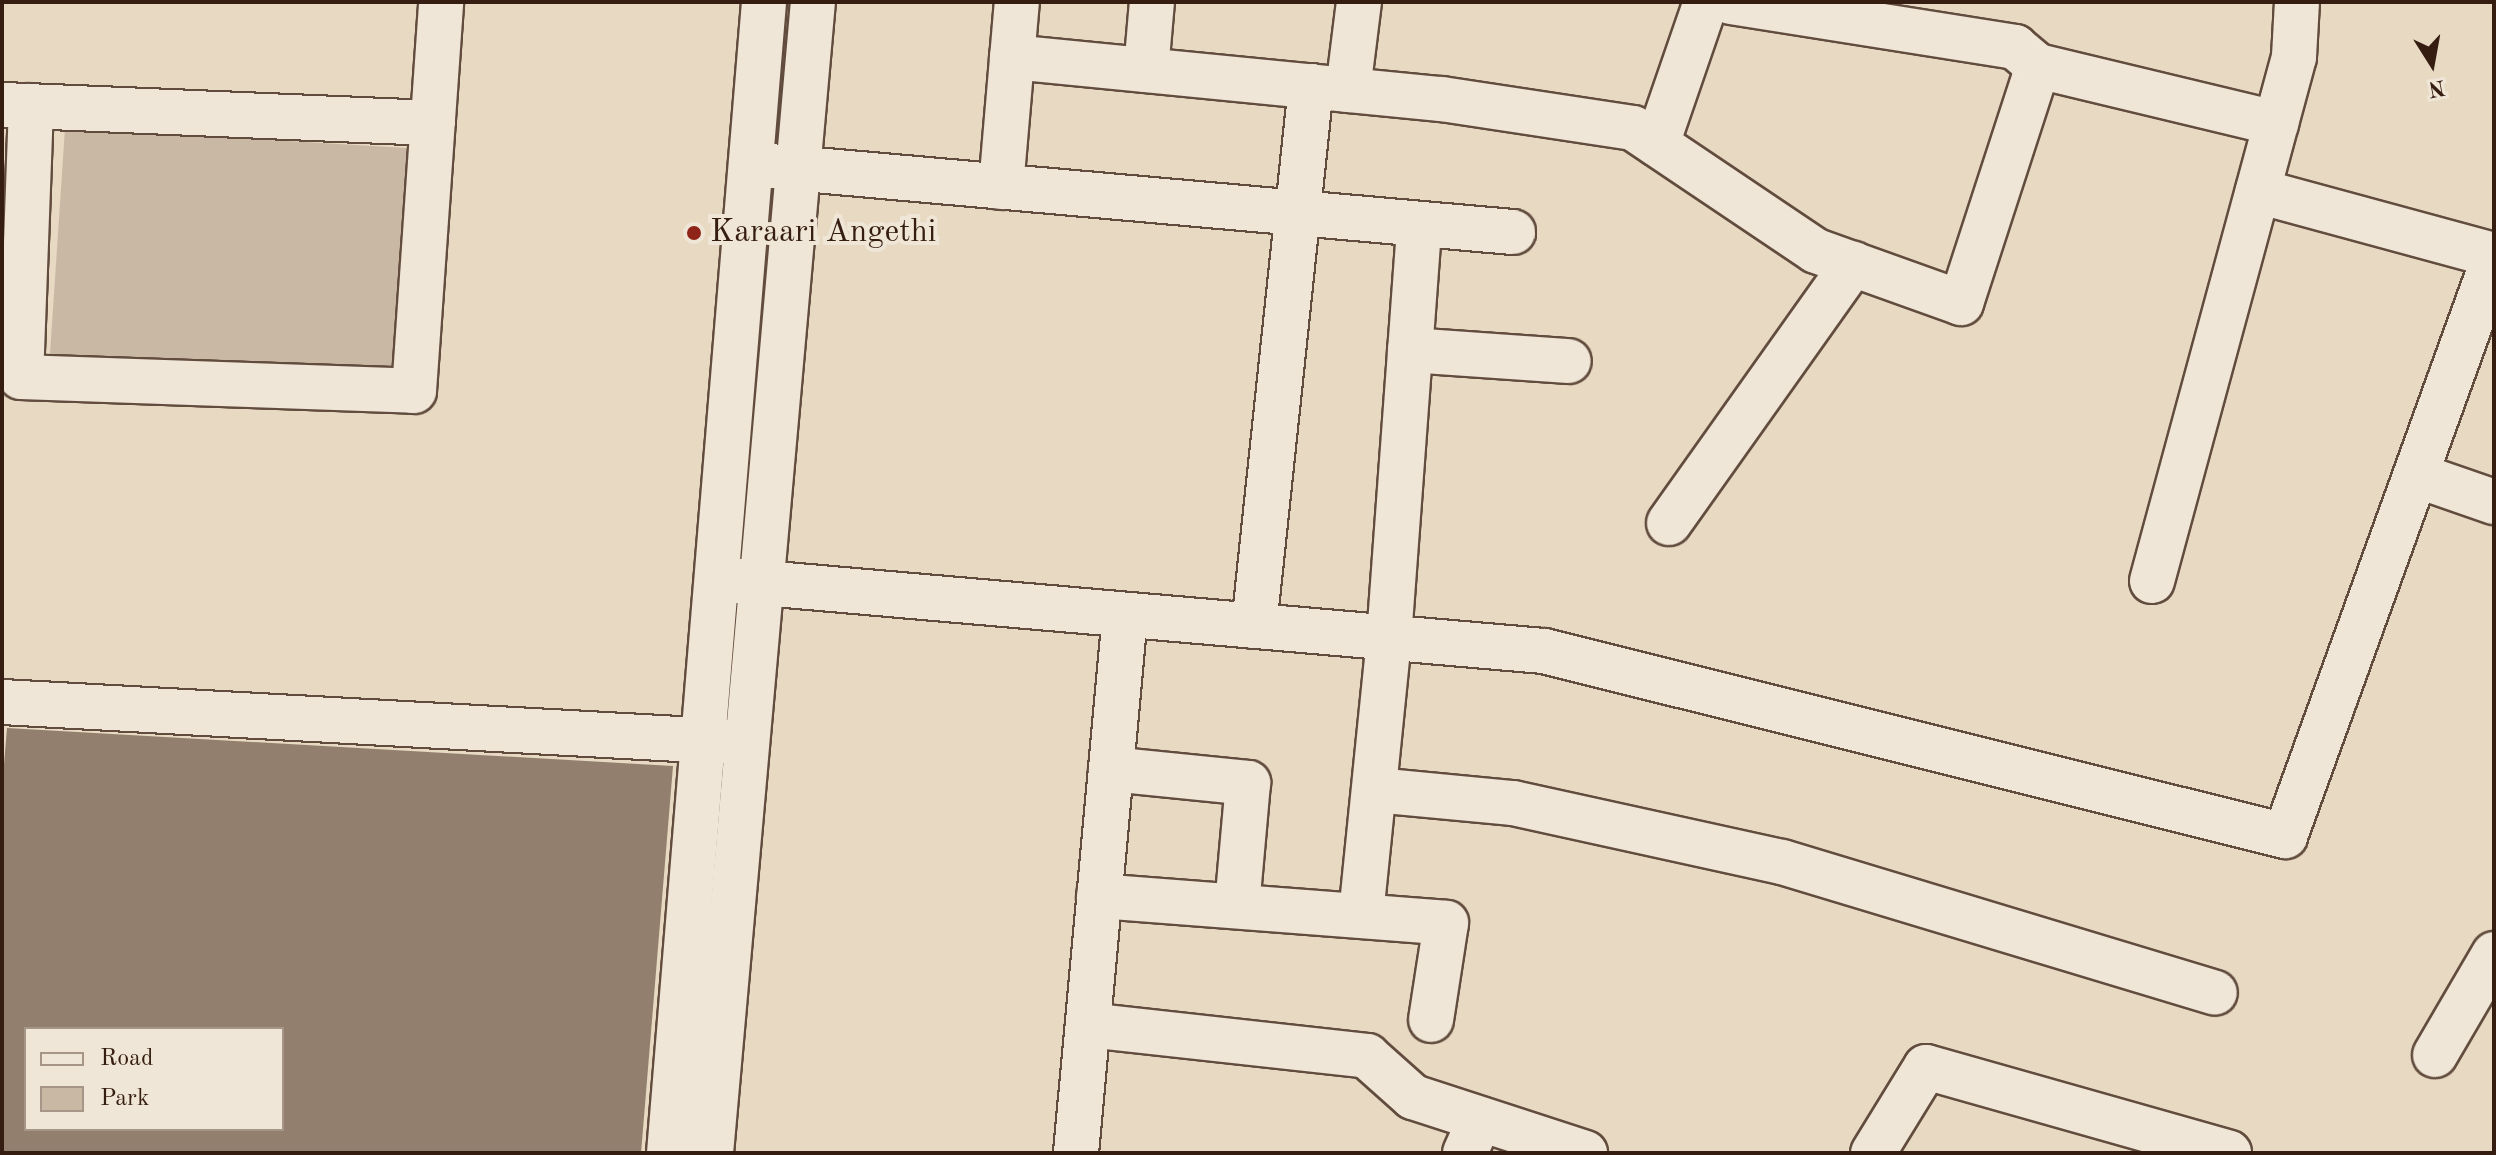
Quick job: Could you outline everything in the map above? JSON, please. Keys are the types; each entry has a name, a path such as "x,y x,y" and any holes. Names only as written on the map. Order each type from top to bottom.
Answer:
{"street":[{"path":"433,123 17,105 21,377 414,391 433,123 441,2"},
{"path":"669,1153 764,2"},
{"path":"711,1153 813,2"},
{"path":"1001,187 1017,2"},
{"path":"1146,70 1152,2"},
{"path":"1254,626 1298,213 1330,88 1359,2"},
{"path":"1657,144 1706,2"},
{"path":"1731,2 2015,47 2038,66 2276,123"},
{"path":"2152,581 2294,57 2297,2"},
{"path":"1012,57 1330,88 1633,128 1816,251 1961,303 2038,66"},
{"path":"751,164 1513,232"},
{"path":"717,579 1544,651 2285,836 2494,256 2258,191"},
{"path":"1361,915 1389,638 1419,225"},
{"path":"1669,523 1853,264"},
{"path":"1410,350 1569,361"},
{"path":"2416,475 2494,502"},
{"path":"1076,1153 1125,615"},
{"path":"2,702 747,743"},
{"path":"1111,769 1248,783 1237,906"},
{"path":"1375,790 1513,803 1782,862 2215,993"},
{"path":"1099,896 1446,923 1431,1020"},
{"path":"2435,1055 2494,954"},
{"path":"1088,1025 1367,1056 1413,1097 1472,1136 1585,1153"},
{"path":"1873,1153 1926,1067 2229,1153"}],"green space":[{"path":"65,128 407,148 393,374 50,354"}],"building":[{"path":"7,728 673,766 641,1153 2,1153 2,789"}],"place":[{"name":"Karaari Angethi","path":"694,233"}]}
